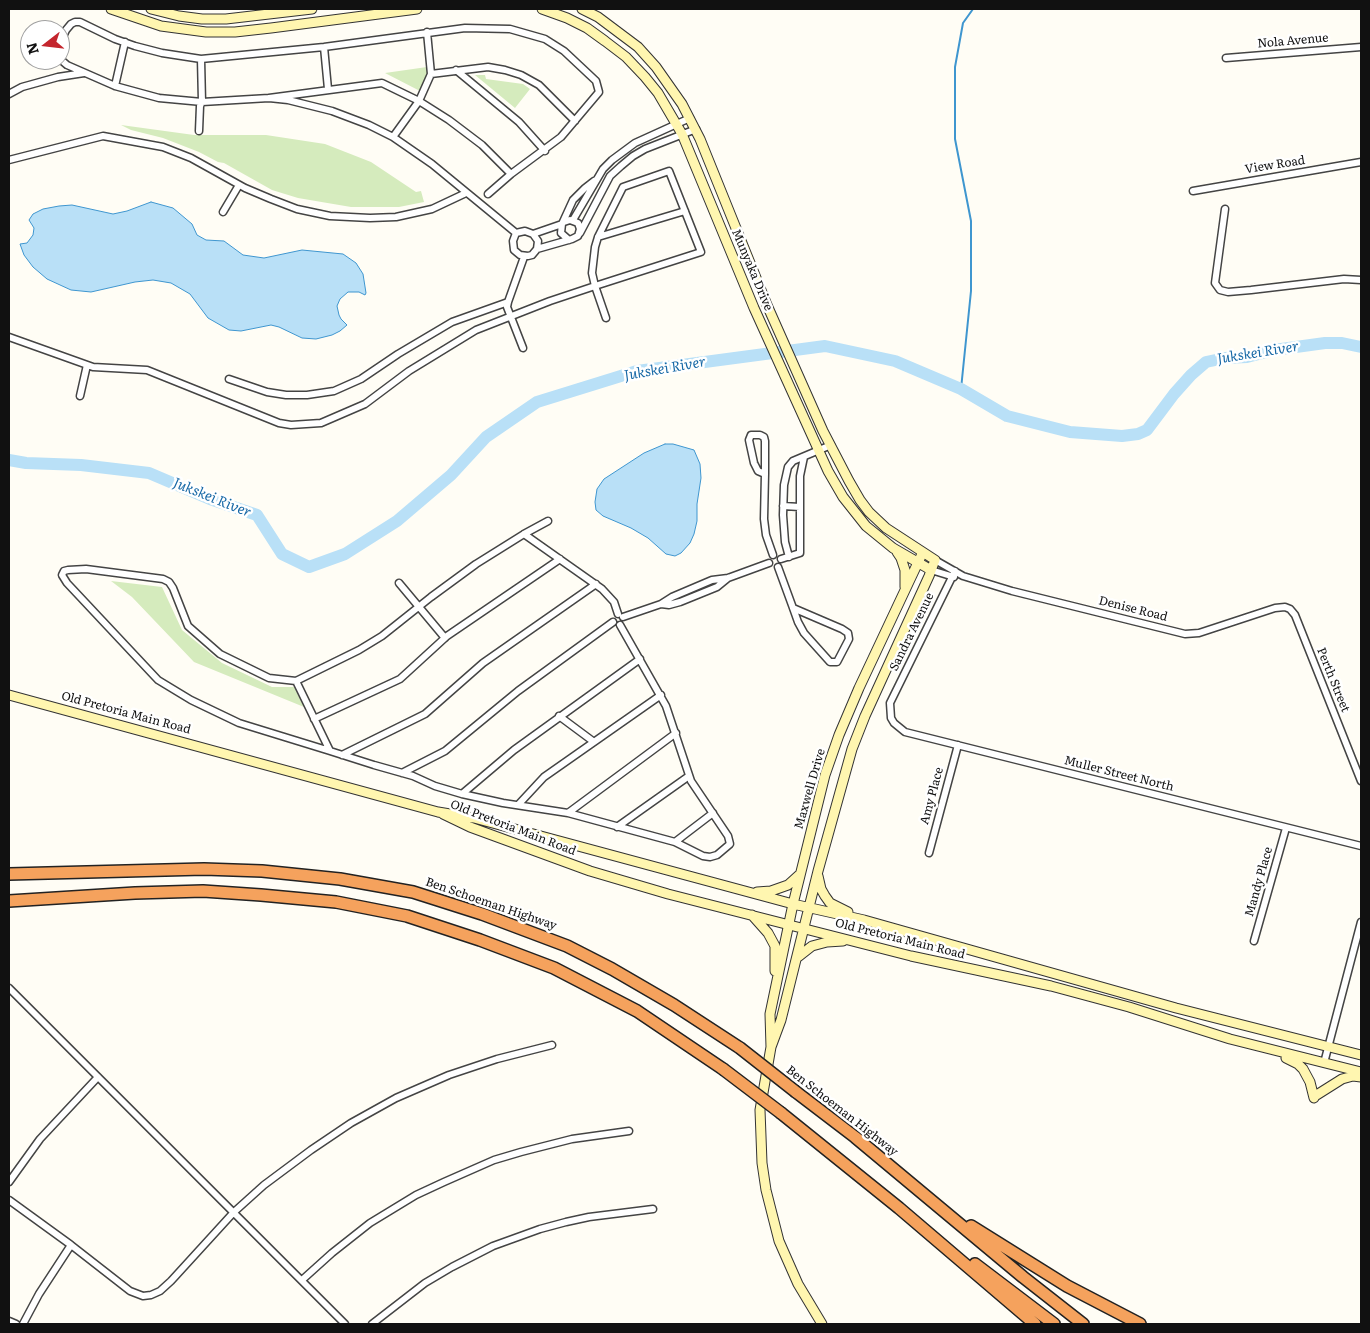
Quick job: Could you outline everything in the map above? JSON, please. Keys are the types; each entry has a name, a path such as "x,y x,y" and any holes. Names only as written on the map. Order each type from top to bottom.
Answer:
{"highway":[{"name":"Ben Schoeman Highway","path":"9,874 204,869 262,871 340,879 413,892 490,916 567,946 612,968 674,1005 740,1048 855,1137 918,1190"},
{"path":"9,901 135,893 203,891 336,902 407,916 480,940 554,968 637,1011 781,1112 899,1208 1035,1324"},
{"path":"918,1190 1022,1277 1083,1324"},
{"path":"918,1190 977,1230 1067,1286 1140,1324"},
{"path":"899,1208 1054,1324"}],"main road":[{"path":"111,9 160,26 206,32 235,32 417,9"},
{"path":"151,9 179,16 218,19 312,9"},
{"name":"Munyaka Drive","path":"542,9 587,28 626,57 645,76 682,134 754,308 828,471 855,514 879,538 917,564 931,570"},
{"name":"Munyaka Drive","path":"582,9 605,22 638,47 669,85 696,128 767,305 848,481 869,512 886,528 922,554 935,560"},
{"path":"896,551 901,558 905,570 905,592"},
{"name":"Maxwell Drive","path":"822,1324 798,1284 779,1241 766,1190 760,1135 760,1110 770,1047 770,1014 793,904 825,775 839,736 922,554"},
{"name":"Maxwell Drive","path":"770,1047 781,1020 840,787 859,729 935,560"},
{"name":"Old Pretoria Main Road","path":"9,695 354,787 438,812 470,827 590,871 911,956 1051,986 1120,1004 1242,1042 1361,1072"},
{"name":"Old Pretoria Main Road","path":"438,812 483,821 793,904 809,906 864,920 1176,1008 1361,1055"},
{"path":"818,871 821,889 830,902 864,920"},
{"path":"752,893 771,891 788,886 801,872"},
{"path":"752,915 768,933 775,946 774,994"},
{"path":"797,957 818,944 850,940"},
{"path":"1242,1042 1298,1064 1308,1077 1314,1097 1342,1079 1353,1076 1361,1077"}],"street":[{"path":"70,25 80,22 125,42 162,53 201,59 324,47 465,28 510,29 524,32 557,45 596,81 599,88 598,96 561,137 511,174 488,194"},
{"path":"393,137 419,101 431,74 427,32"},
{"path":"114,86 125,42"},
{"path":"324,47 328,89"},
{"name":"Nola Avenue","path":"1226,58 1361,47"},
{"path":"199,131 200,106 202,102 201,59"},
{"path":"70,66 114,86 159,98 202,102 269,98 382,83 419,101 449,120 482,145 511,174"},
{"path":"431,74 488,67 521,75 539,85 575,121"},
{"path":"456,70 519,122 545,150"},
{"path":"9,94 31,84 84,73"},
{"path":"269,98 288,100 332,111 369,125 393,137 432,164 516,233"},
{"path":"533,234 573,220 603,169 622,152 635,143 690,118"},
{"path":"537,249 576,238 610,176 633,156 645,149 696,128"},
{"path":"9,160 103,136 162,148 191,158 239,185 297,209 330,216 396,217 432,208 466,193"},
{"name":"View Road","path":"1193,191 1361,162"},
{"path":"9,337 93,367 146,370 279,423 291,425 321,423 365,404 409,371 476,330 550,301 595,286 701,252 669,171 623,187 598,237 592,274 595,286 606,318"},
{"path":"569,240 561,233 563,223 573,200 598,179"},
{"path":"223,212 239,185"},
{"path":"1225,209 1215,283 1220,290 1228,292 1344,279 1361,280"},
{"path":"598,237 685,211"},
{"path":"573,220 580,226 580,233"},
{"path":"525,231 533,234 538,241 537,249 532,255 520,256 514,250 513,242 516,233 525,231"},
{"path":"523,348 510,318 508,302 524,257"},
{"path":"229,378 267,392 286,395 307,396 334,391 361,379 452,322 508,302"},
{"path":"80,396 86,365"},
{"path":"765,474 758,471 754,463 749,440 752,435 760,435 765,439 765,474 764,526 774,555 781,559 781,565 778,567"},
{"path":"789,557 785,542 783,506 784,485 788,467 794,461 831,445"},
{"path":"781,559 800,553 801,468 804,457"},
{"path":"783,506 800,507"},
{"path":"548,522 524,534 476,564 374,640 296,681 269,678 220,654 188,626 169,582 163,579 86,569 68,570 64,571 62,575 67,583 158,680 191,700 239,723 330,750 462,794 568,813 675,842 696,853 710,857 717,855 730,844 728,836 689,776 670,715 661,695 620,625 616,625 613,622"},
{"path":"524,534 596,584 608,595 621,616 623,622 620,625"},
{"path":"769,563 769,559 774,555"},
{"path":"314,719 400,679 445,638 560,559"},
{"path":"935,560 953,574"},
{"path":"769,563 774,567 778,567"},
{"path":"661,604 680,602 712,589 728,578 769,563"},
{"path":"778,567 793,608 804,633 830,662 837,662 849,639 848,633 793,608"},
{"name":"Denise Road","path":"931,570 963,576 1012,591 1190,634 1200,633 1280,607 1290,609 1295,615"},
{"name":"Sandra Avenue","path":"890,703 953,574"},
{"path":"402,773 445,750 518,690 613,622 614,615 621,616 661,604 678,594 708,581 728,578"},
{"path":"399,583 445,638"},
{"path":"342,755 424,714 483,663 596,584"},
{"name":"Perth Street","path":"1295,615 1361,781"},
{"path":"462,794 514,750 640,659"},
{"path":"296,681 330,750"},
{"path":"518,805 544,777 661,695"},
{"name":"Muller Street North","path":"890,703 891,718 905,732 1361,846"},
{"path":"560,716 594,742"},
{"path":"568,813 676,733"},
{"name":"Amy Place","path":"929,853 958,745"},
{"path":"616,827 689,776"},
{"path":"675,842 713,812"},
{"name":"Mandy Place","path":"1254,941 1286,828"},
{"path":"1324,1063 1361,922"},
{"path":"9,988 345,1324"},
{"path":"9,1200 72,1245 130,1291 143,1296 151,1295 160,1291 171,1281 234,1212 283,1170 336,1132 373,1110 415,1089 449,1075 497,1059 552,1045"},
{"path":"9,1182 40,1139 98,1077"},
{"path":"302,1280 370,1223 409,1199 444,1182 494,1160 521,1152 591,1136 629,1131"},
{"path":"372,1324 425,1283 493,1246 566,1222 606,1214 653,1209"},
{"path":"23,1324 39,1294 72,1245"},
{"path":"9,1321 16,1324"}],"green space":[{"path":"427,67 428,74 420,91 385,73"},
{"path":"475,75 485,75 486,79 523,84 530,89 515,108"},
{"path":"121,125 194,135 266,135 325,144 371,162 416,192 421,191 424,202 399,207 351,207 298,198 272,190 224,163 218,162 199,152"},
{"path":"111,581 162,587 182,630 222,663 272,687 294,687 304,707 194,662 132,597"}],"water":[{"path":"151,202 173,208 192,224 197,235 206,240 224,241 243,255 264,258 302,250 343,254 356,263 363,274 366,293 365,295 359,292 348,292 340,299 337,306 339,315 347,325 332,335 316,339 302,338 271,325 241,331 229,330 208,318 190,294 171,283 153,280 91,292 71,290 47,279 33,267 24,255 20,244 27,243 33,235 34,228 29,220 33,214 43,209 72,205 113,214"},
{"path":"665,444 673,444 694,450 700,464 701,478 694,534 690,543 681,553 675,556 666,554 648,538 631,528 603,516 596,510 595,502 597,489 604,479 644,453"}],"waterway":[{"path":"961,389 971,291 971,221 955,139 955,67 963,23 973,9"},
{"name":"Jukskei River","path":"9,460 26,463 81,465 149,473 210,499 257,515 282,554 309,567 345,554 397,521 451,475 486,437 537,402 637,371 825,346 895,361 961,389 1007,416 1070,432 1122,436 1138,434 1147,430 1174,394 1206,362 1225,358 1247,357 1274,350 1325,343 1342,343 1361,347"}]}
